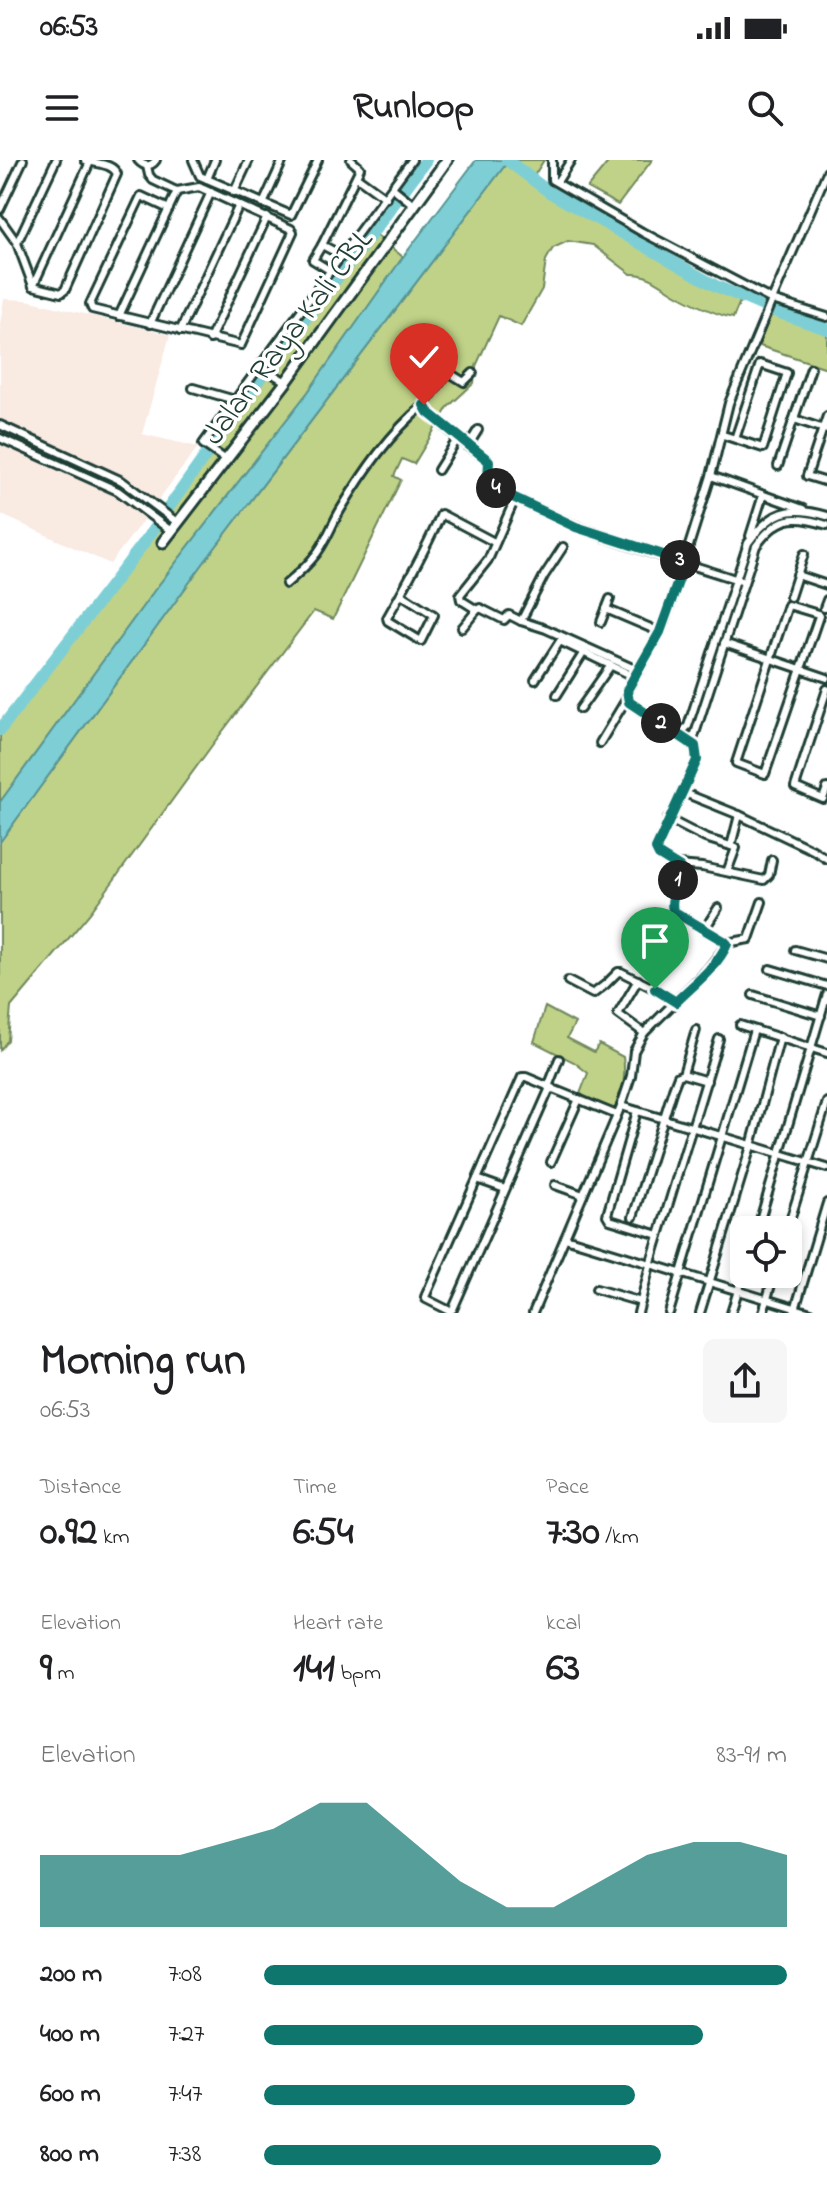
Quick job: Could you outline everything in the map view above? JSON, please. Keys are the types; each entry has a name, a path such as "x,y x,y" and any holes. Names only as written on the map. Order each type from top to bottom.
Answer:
{"main road":[{"name":"Jalan Raya Kali CBL","path":"163,542 286,382 447,160"}],"street":[{"path":"0,209 23,160"},
{"path":"17,243 56,160"},
{"path":"138,160 147,166 156,160"},
{"path":"193,160 200,176 291,215 318,160"},
{"path":"207,179 215,160"},
{"path":"234,192 249,160"},
{"path":"263,204 283,160"},
{"path":"331,271 313,260 357,177 360,166 351,160"},
{"path":"226,460 203,444 394,189 412,160"},
{"path":"552,160 552,180 630,225 771,301 827,317"},
{"path":"557,182 571,160"},
{"path":"87,161 111,166 117,174 65,290 61,293 33,286 87,161"},
{"path":"147,166 153,180 177,191 193,186 291,229 293,235 243,343 238,346 92,309 90,304 141,196 169,209"},
{"path":"600,743 660,632 711,476 729,403 771,301 825,184 827,172"},
{"path":"357,177 386,198"},
{"path":"394,189 415,206"},
{"path":"119,316 177,191"},
{"path":"150,324 211,192"},
{"path":"180,331 239,205"},
{"path":"210,339 267,217"},
{"path":"0,219 17,243 33,286"},
{"path":"322,245 343,256"},
{"path":"723,435 735,439 763,448 787,373 760,364 735,439"},
{"path":"262,366 286,382"},
{"path":"778,466 811,368"},
{"path":"286,584 314,558 366,469 408,419 424,405 448,372 464,382 473,373"},
{"path":"193,388 235,400"},
{"path":"424,405 458,438 489,461 489,482 500,491 576,527 744,582"},
{"path":"827,416 825,430 807,476 827,482"},
{"path":"794,419 825,430"},
{"path":"0,425 122,481 168,516 174,527"},
{"path":"468,446 478,430"},
{"path":"0,438 118,491 162,525 174,527"},
{"path":"438,470 458,438"},
{"path":"75,472 80,462"},
{"path":"711,476 827,516"},
{"path":"679,735 688,726 763,495"},
{"path":"477,610 461,600 460,595 488,560 515,499"},
{"path":"748,543 773,516 806,510"},
{"path":"401,594 434,615 421,641 387,618 441,514 494,542"},
{"path":"692,743 756,546 776,524 791,518 805,518 827,525"},
{"path":"521,621 563,547"},
{"path":"790,597 804,554"},
{"path":"797,575 827,585"},
{"path":"601,622 610,599"},
{"path":"824,608 827,600"},
{"path":"788,605 819,616 801,669 765,774 736,763 788,605"},
{"path":"462,628 480,608 504,620 509,615 546,629 637,674"},
{"path":"606,609 660,632"},
{"path":"535,680 560,641 637,674"},
{"path":"717,641 827,678"},
{"path":"557,695 584,652"},
{"path":"580,709 611,665"},
{"path":"827,689 795,787 823,799 827,788"},
{"path":"627,698 692,743 697,754 656,849 659,855 678,865 764,880 769,875 772,860"},
{"path":"682,792 739,815 827,859"},
{"path":"731,846 739,815"},
{"path":"668,819 705,838 736,848 727,872"},
{"path":"678,865 680,872 672,897 673,911 726,943 749,939 762,902"},
{"path":"704,930 718,908"},
{"path":"533,1313 621,1106 631,1076 634,1051 644,1033 725,949 726,943"},
{"path":"795,950 827,959"},
{"path":"770,969 827,986"},
{"path":"568,981 593,994 618,972 676,1002"},
{"path":"638,980 618,1014 644,1033"},
{"path":"761,1216 827,994"},
{"path":"753,995 821,1016"},
{"path":"740,1025 827,1053"},
{"path":"683,1074 696,1030"},
{"path":"669,1313 754,1030"},
{"path":"700,1313 751,1146 780,1037"},
{"path":"638,1313 719,1039"},
{"path":"559,1059 550,1088 453,1309 450,1311 425,1298 522,1077 526,1077 550,1088 617,1115"},
{"path":"633,1217 678,1076 683,1074 707,1081"},
{"path":"551,1162 579,1099"},
{"path":"791,1216 827,1102"},
{"path":"621,1106 827,1168"},
{"path":"637,1111 608,1218 659,1235"},
{"path":"477,1179 505,1189"},
{"path":"555,1185 583,1195"},
{"path":"795,1311 827,1203"},
{"path":"565,1238 795,1311 811,1313"},
{"path":"731,1313 739,1288"},
{"path":"763,1313 770,1288"},
{"path":"596,1289 641,1302"}],"shaded area":[{"path":"4,299 27,300 170,335 142,434 198,447 110,564 0,514 0,324"}],"green space":[{"path":"509,160 544,160 532,179 549,192 716,286 742,297 733,318 698,306 650,278 631,274 593,245 568,241 553,248 546,260 542,289 521,326 499,316 476,366 474,383 448,407 414,464 402,459 394,476 401,480 333,619 314,611 90,913 11,1007 8,1040 0,1050 0,842 205,561"},
{"path":"610,160 652,160 618,205 587,188"},
{"path":"373,233 403,257 308,392 154,591 0,802 0,733"},
{"path":"768,308 827,329 827,368 760,346"},
{"path":"545,1007 575,1023 567,1038 594,1052 599,1044 623,1057 624,1084 615,1110 580,1094 588,1073 574,1062 534,1042"}],"water":[{"path":"476,160 509,160 205,561 0,842 0,802 154,591 308,392"}],"waterway":[{"path":"0,730 143,544 273,360 426,160"},
{"path":"507,160 549,192 716,286 827,329"}],"route":[{"path":"424,405 428,412 489,461 488,480 500,491 576,527 685,562 660,632 627,690 627,696 629,702 695,746 697,760 656,849 659,855 680,868 672,897 673,911 727,944 676,1002 655,989"}]}
